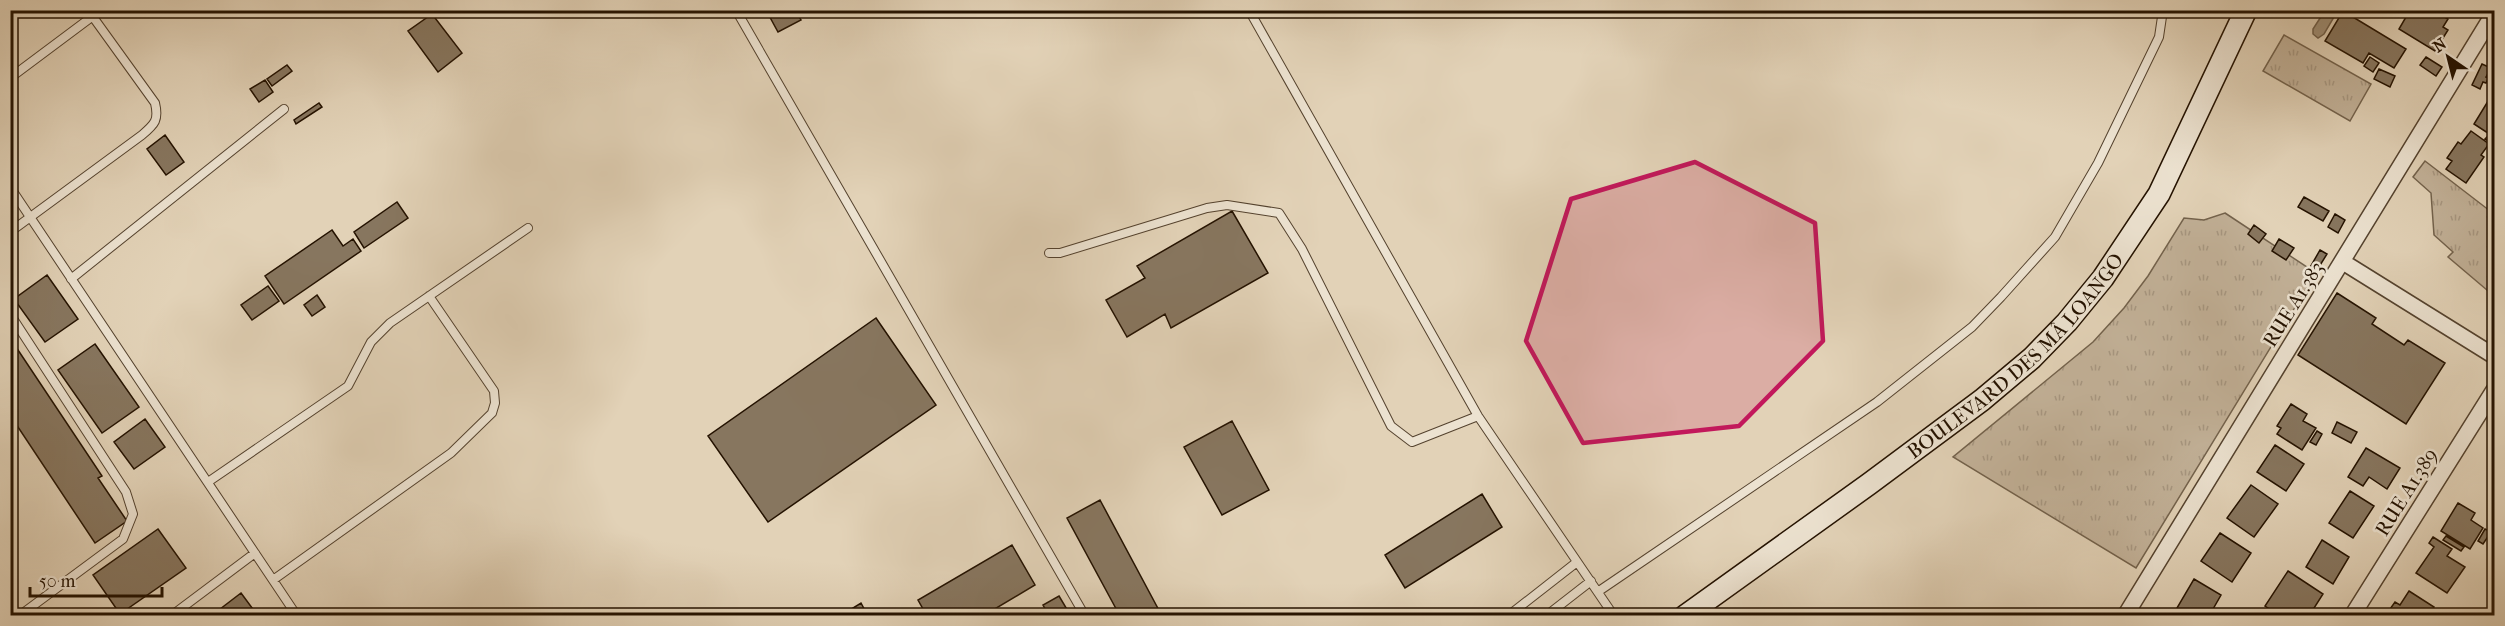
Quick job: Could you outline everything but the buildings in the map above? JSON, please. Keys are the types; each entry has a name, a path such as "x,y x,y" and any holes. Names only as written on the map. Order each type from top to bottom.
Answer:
{"street":[{"name":"BOULEVARD DES MÂ LOANGO","path":"1685,615 1982,400 2032,357 2067,322 2103,278 2159,194 2246,10"},
{"name":"RUE A1.383","path":"2125,615 2494,13"},
{"path":"2343,262 2494,356"},
{"name":"RUE A1.389","path":"2352,615 2494,390"}],"lane":[{"path":"10,78 101,10"},
{"path":"736,10 1085,615"},
{"path":"1249,10 1478,416 1614,615"},
{"path":"1599,591 1877,402 1972,327 2055,237 2098,163 2159,37 2163,10"},
{"path":"10,232 142,135 154,125 158,116 155,103 93,17"},
{"path":"71,279 284,109"},
{"path":"10,187 297,615"},
{"path":"1049,253 1060,253 1207,208 1227,205 1279,213 1302,249 1391,426 1412,442 1478,416"},
{"path":"208,482 348,386 371,342 390,323 528,228"},
{"path":"273,579 451,453 492,413 495,403 494,391 429,296"},
{"path":"10,314 126,492 133,514 123,539 19,615"},
{"path":"171,615 255,553"},
{"path":"1508,615 1577,562"},
{"path":"1546,615 1591,581"}],"highlighted area":[{"path":"1695,162 1815,223 1823,341 1739,426 1583,443 1526,341 1571,199"}],"green space":[{"path":"2284,35 2371,84 2350,121 2263,71"},
{"path":"2425,161 2494,214 2494,296 2448,257 2453,252 2434,235 2431,193 2413,177"},
{"path":"2225,213 2316,273 2136,568 1953,457 2093,342 2124,308 2148,276 2184,218 2204,220"}],"shaded area":[{"path":"2324,12 2334,17 2324,34 2318,38 2313,34 2313,29"}]}
